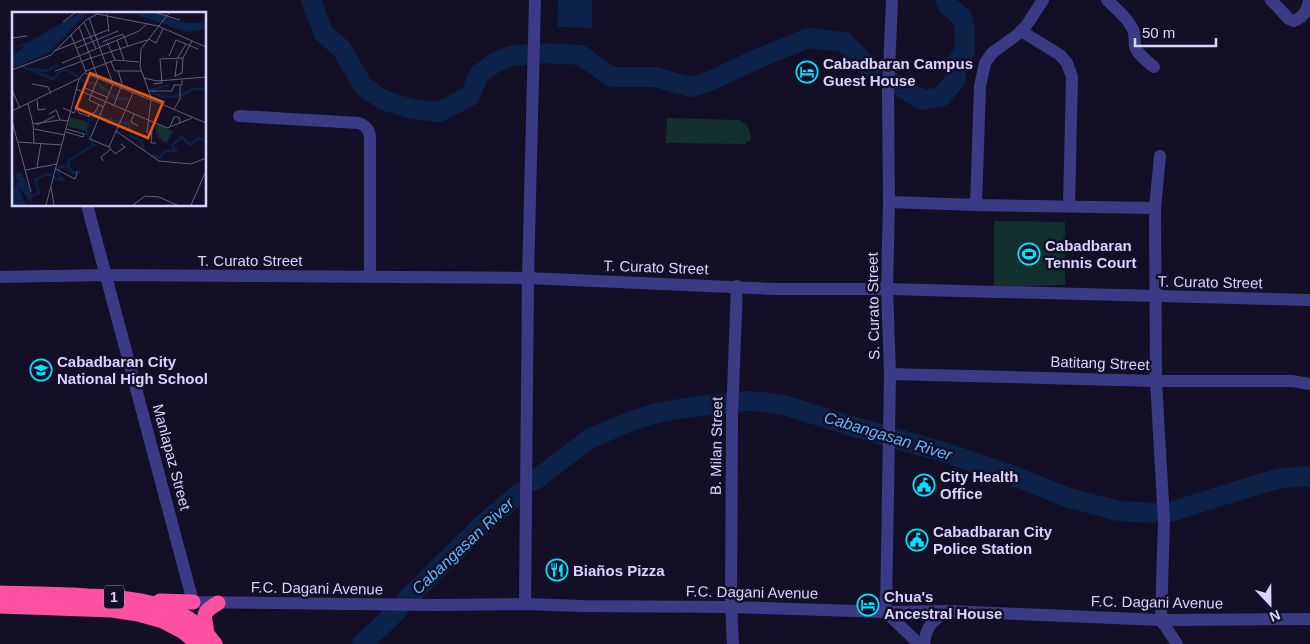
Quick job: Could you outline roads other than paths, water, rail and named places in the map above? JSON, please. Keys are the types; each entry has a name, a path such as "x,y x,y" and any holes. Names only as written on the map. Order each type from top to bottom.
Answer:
{"highway":[{"name":"1","path":"0,593 112,597 140,601 171,609 190,620 207,640"},
{"path":"140,601 193,602"},
{"path":"207,640 204,616 206,610 218,602"},
{"name":"1","path":"0,606 112,610 138,614 163,621 182,631 207,640"}],"street":[{"path":"525,604 528,278 535,0"},
{"name":"S. Curato Street","path":"886,612 890,374 887,289 889,202 888,93 892,0"},
{"path":"976,205 980,86 985,63 992,53 1026,26 1043,0"},
{"path":"1107,0 1124,16 1134,31 1138,52 1154,67"},
{"path":"1271,0 1289,19 1294,21 1303,16 1309,0"},
{"path":"1021,31 1060,55 1067,63 1072,77 1069,206"},
{"path":"238,116 359,123 369,129 370,277"},
{"path":"1160,156 1155,208 1155,297 1156,381 1164,502 1161,620 1177,644"},
{"path":"889,202 1155,208"},
{"name":"Manlapaz Street","path":"87,206 193,602"},
{"name":"T. Curato Street","path":"0,277 528,278 774,288 887,289 1310,300"},
{"name":"B. Milan Street","path":"732,644 732,416 737,286"},
{"name":"Batitang Street","path":"890,374 1156,381 1292,381 1310,384"},
{"name":"F.C. Dagani Avenue","path":"193,602 434,606 525,604 731,607 886,612 948,611 1161,620 1310,619"},
{"path":"924,644 925,634 932,622 948,611"},
{"path":"886,612 919,644"}],"water":[{"path":"558,0 592,0 592,28 557,27"}],"waterway":[{"path":"311,0 324,34 341,48 363,86 383,100 412,109 439,112 470,96 479,74 496,62 510,56 541,53 581,55 612,77 656,77 691,87 710,81 808,38 844,42 876,73 923,100 941,97 956,79 955,64 965,51 965,30 962,17 949,7 945,0"},
{"name":"Cabangasan River","path":"534,481 589,439 631,421 657,413 684,408 746,401 787,406 947,453 1014,476 1069,498 1119,511 1170,512 1282,478 1310,476"},
{"name":"Cabangasan River","path":"406,600 484,523 520,493"},
{"name":"Cabangasan River","path":"362,644 398,610"}],"place":[{"name":"Cabadbaran Campus Guest House","path":"807,72"},
{"name":"Cabadbaran Tennis Court","path":"1029,254"},
{"name":"Cabadbaran City National High School","path":"41,370"},
{"name":"City Health Office","path":"924,485"},
{"name":"Cabadbaran City Police Station","path":"917,540"},
{"name":"Biaños Pizza","path":"557,570"},
{"name":"Chua's Ancestral House","path":"868,605"}]}
